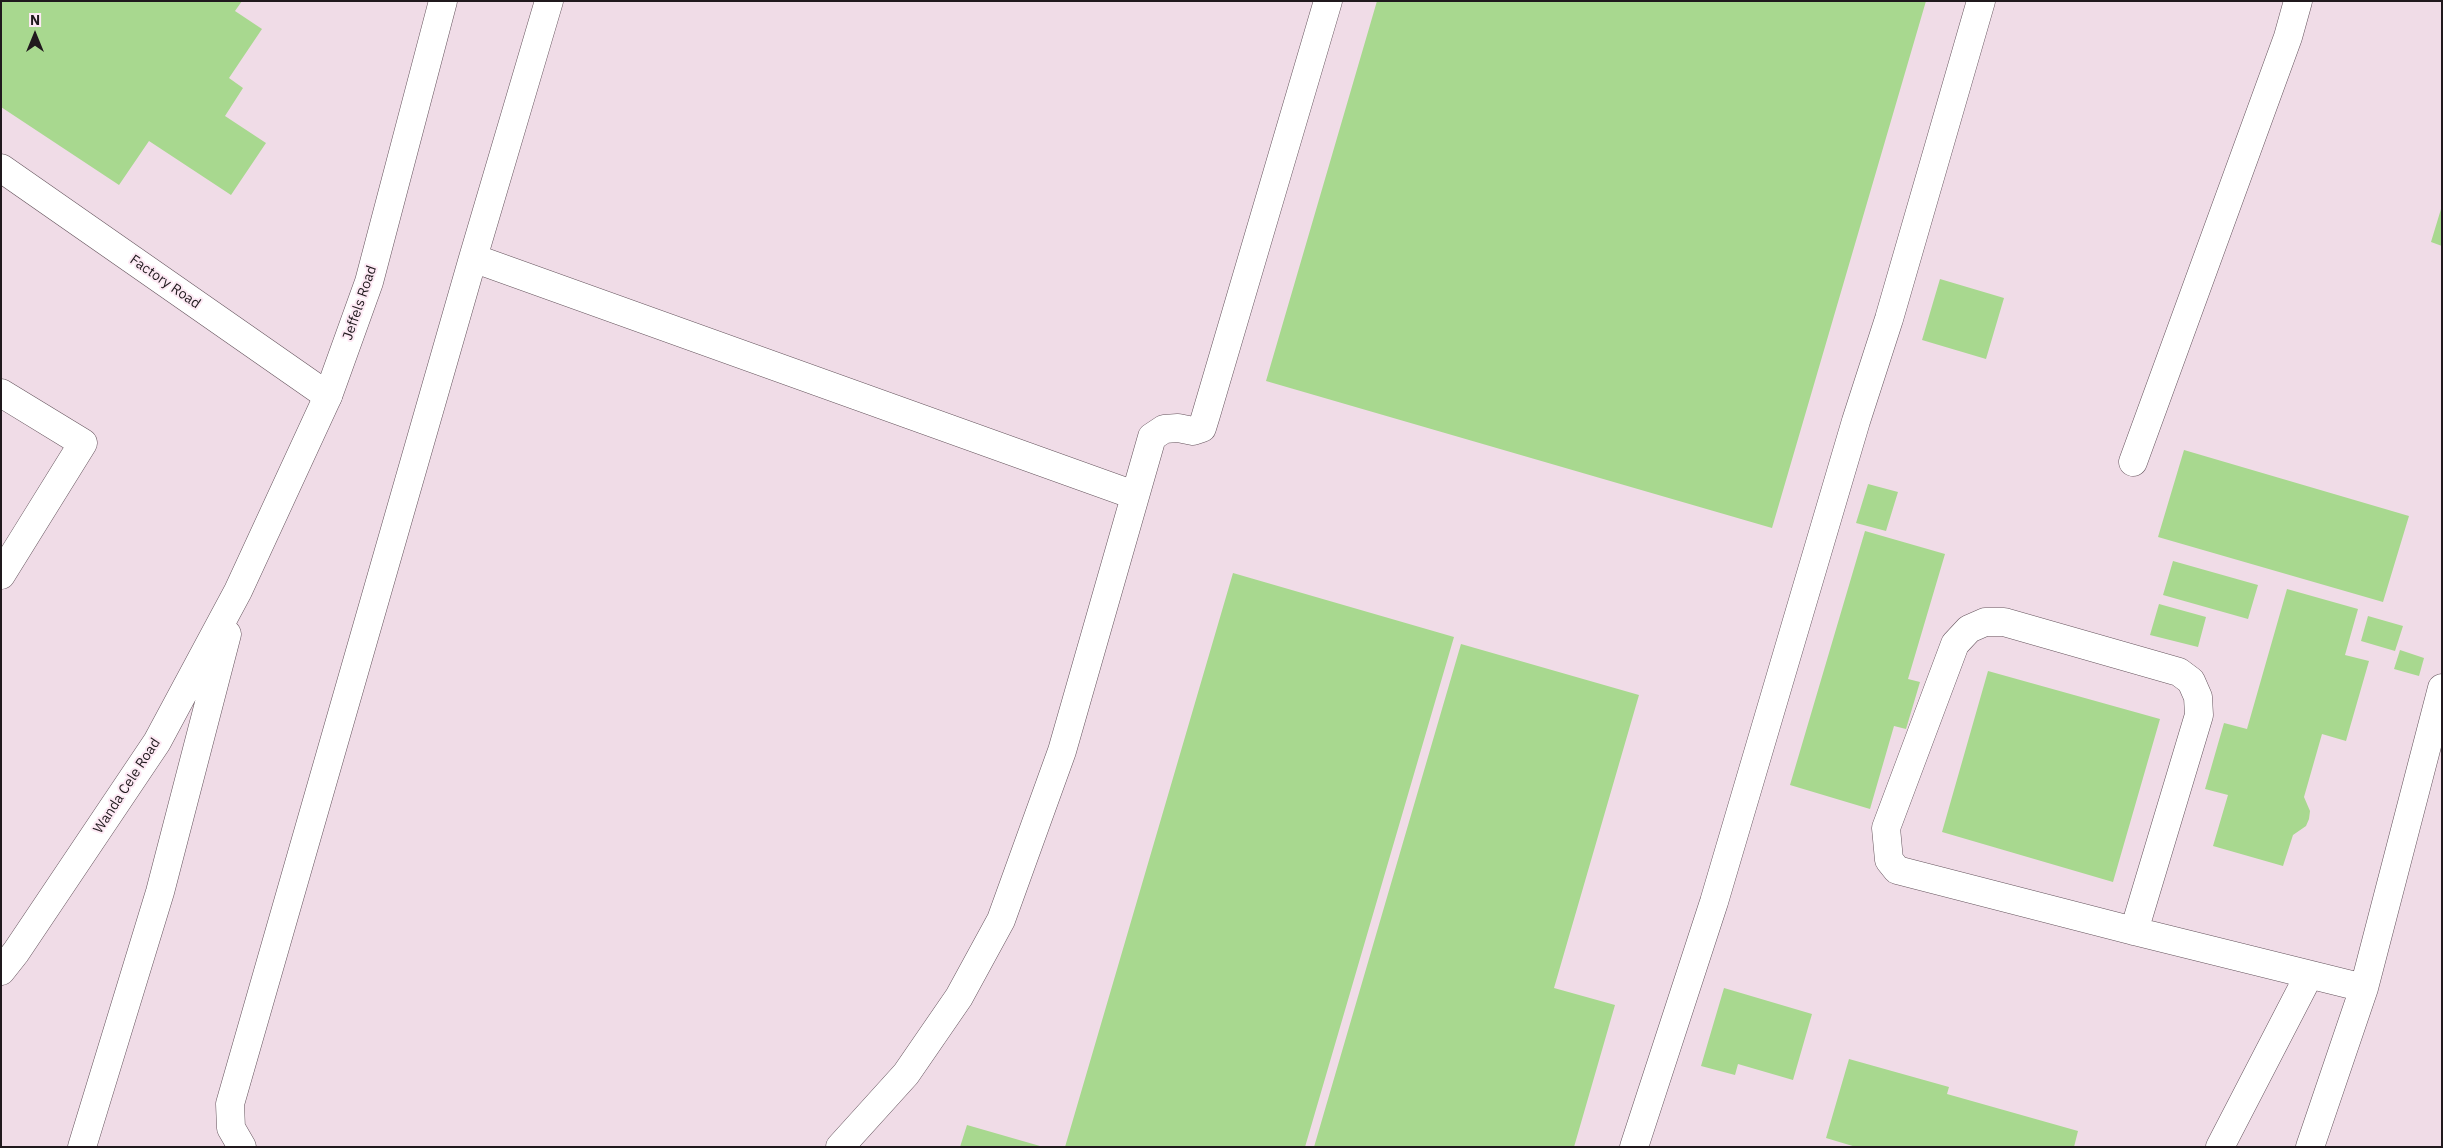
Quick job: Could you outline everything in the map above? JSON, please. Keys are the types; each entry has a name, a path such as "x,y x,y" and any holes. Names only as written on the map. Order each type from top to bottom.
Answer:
{"main road":[{"name":"Jeffels Road","path":"238,591 328,396 369,282 443,1"},
{"path":"242,1147 230,1128 230,1104 473,258 549,1"},
{"path":"840,1147 906,1074 959,997 1001,920 1062,751 1152,437 1164,429 1178,428 1193,431 1202,428 1328,1"},
{"path":"1634,1147 1714,902 1856,421 1889,319 1981,1"},
{"path":"2132,462 2288,37 2298,1"},
{"name":"Factory Road","path":"1,168 328,396"},
{"path":"473,258 1134,495"},
{"path":"1,393 83,444 1,575"},
{"path":"82,1147 160,892 238,591"},
{"name":"Wanda Cele Road","path":"1,971 16,952 157,742 238,591"},
{"path":"2134,931 2200,715 2198,697 2191,681 2179,672 2004,622 1985,622 1969,629 1956,644 1886,828 1889,860 1897,870 2134,931 2364,988"},
{"path":"2310,1147 2364,988 2442,688"},
{"path":"2220,1147 2309,975"}],"building":[{"path":"1,1 242,1 235,11 262,29 229,78 243,88 225,116 266,143 231,195 149,141 119,185 1,107"},
{"path":"1377,1 1926,1 1772,528 1266,381"},
{"path":"2442,209 2442,246 2431,242"},
{"path":"1940,279 2004,298 1986,359 1922,340"},
{"path":"2184,450 2409,516 2383,602 2158,537"},
{"path":"1868,484 1898,492 1886,531 1856,523"},
{"path":"1865,531 1945,554 1908,679 1920,682 1906,729 1894,726 1870,809 1790,785"},
{"path":"2173,561 2258,585 2248,619 2163,595"},
{"path":"1233,573 1454,637 1305,1147 1065,1147"},
{"path":"2287,589 2358,609 2345,655 2369,661 2346,741 2322,734 2304,797 2310,811 2309,819 2306,826 2293,835 2283,866 2213,846 2228,795 2205,789 2224,723 2247,729"},
{"path":"2159,604 2206,617 2198,647 2150,635"},
{"path":"2368,616 2403,626 2395,651 2361,641"},
{"path":"1461,644 1639,695 1554,988 1615,1005 1574,1147 1314,1147"},
{"path":"2400,650 2424,658 2419,676 2394,669"},
{"path":"1988,671 2160,719 2113,882 1942,832"},
{"path":"1724,988 1812,1014 1793,1080 1738,1064 1735,1075 1701,1066"},
{"path":"1849,1059 1949,1087 1947,1094 2078,1131 2074,1147 1856,1147 1826,1138"},
{"path":"967,1125 1040,1146 1040,1147 960,1147"}]}
